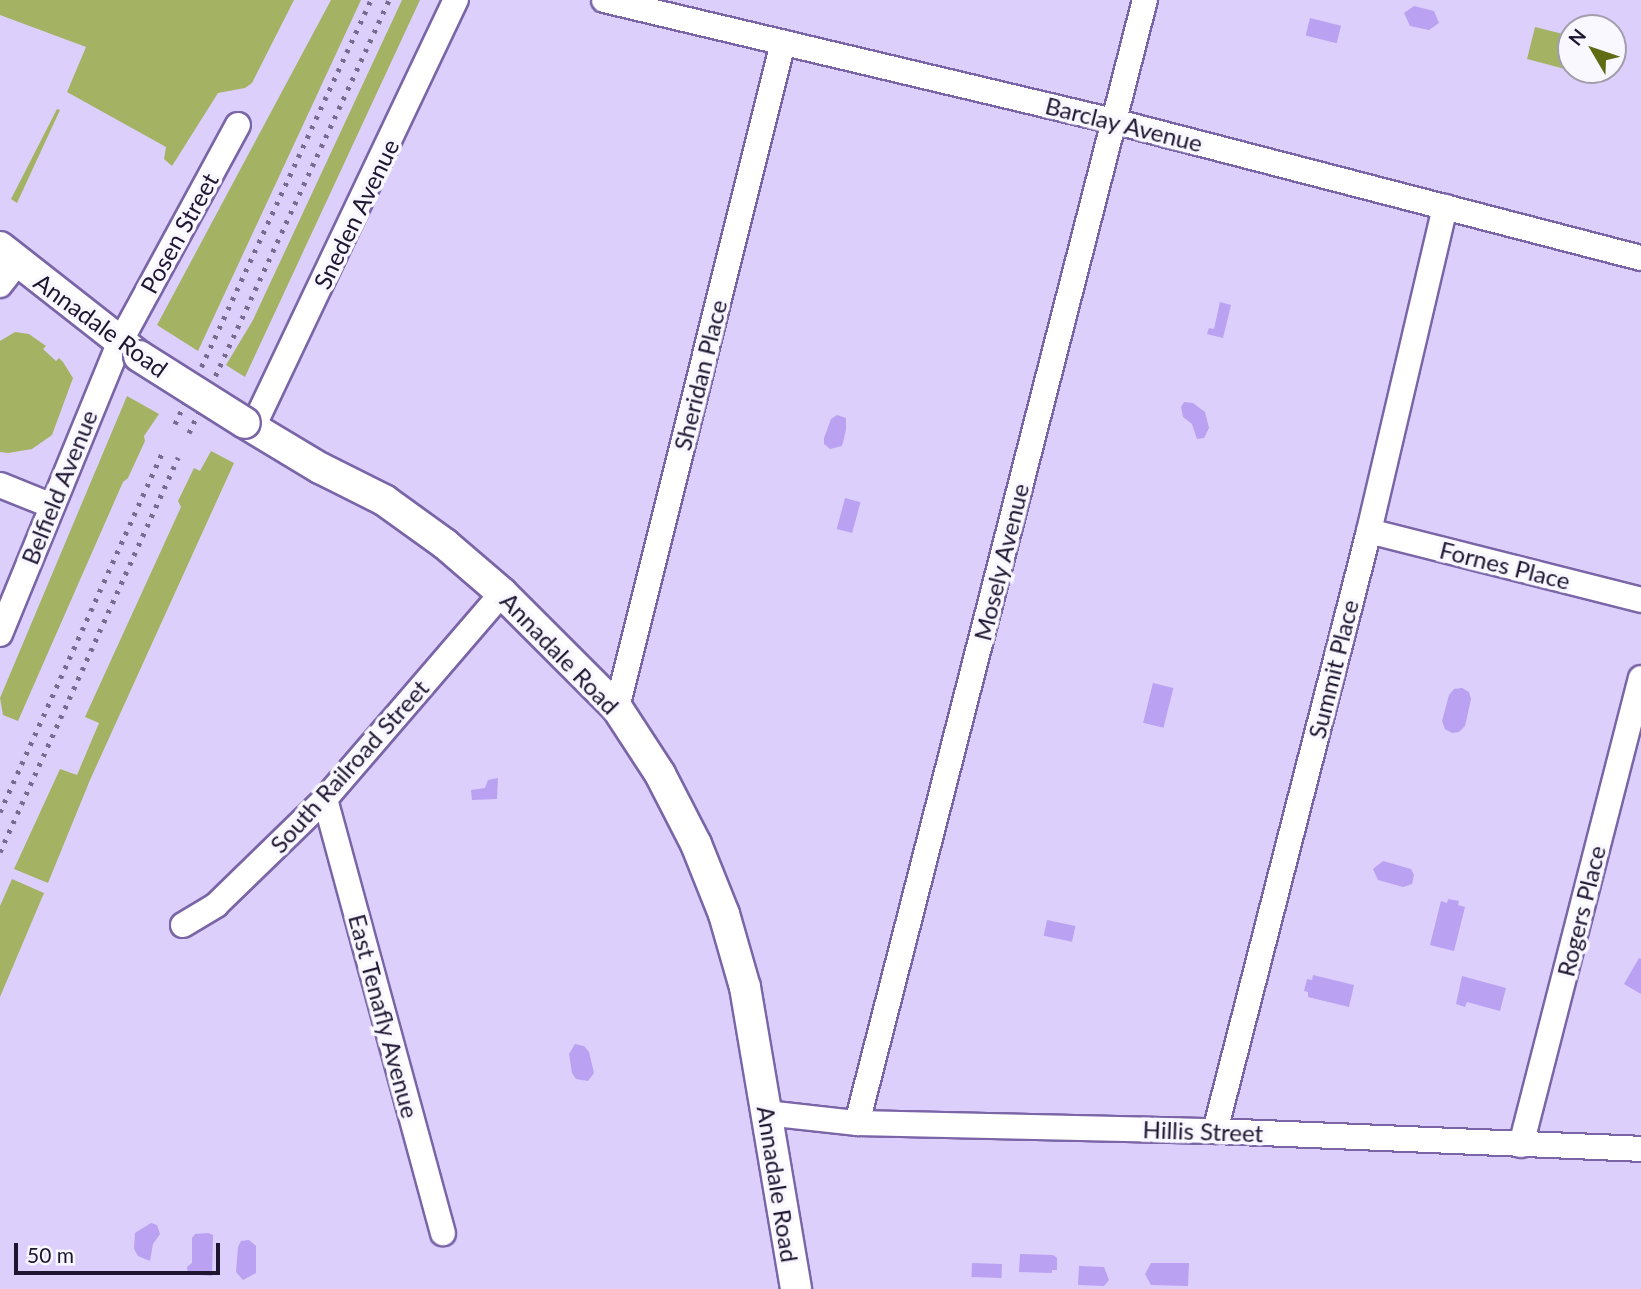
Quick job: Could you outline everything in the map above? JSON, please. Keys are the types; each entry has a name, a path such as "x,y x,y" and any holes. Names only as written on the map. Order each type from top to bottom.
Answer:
{"street":[{"name":"Sneden Avenue","path":"249,425 456,0"},
{"name":"Barclay Avenue","path":"604,0 1114,121 1641,258"},
{"name":"Mosely Avenue","path":"857,1123 1144,0"},
{"name":"Sheridan Place","path":"617,708 783,42"},
{"name":"Posen Street","path":"130,349 238,125"},
{"name":"Summit Place","path":"1215,1131 1369,531 1445,207"},
{"name":"Annadale Road","path":"6,265 249,425 320,468 384,500 445,544 502,593 617,708 660,774 696,844 724,914 745,987 796,1289"},
{"name":"Belfield Avenue","path":"0,634 52,506 130,349"},
{"path":"0,485 52,506"},
{"name":"Fornes Place","path":"1369,531 1641,600"},
{"name":"South Railroad Street","path":"183,925 216,905 325,799 502,593"},
{"name":"Rogers Place","path":"1521,1144 1641,678"},
{"name":"East Tenafly Avenue","path":"325,799 443,1233"},
{"name":"Hillis Street","path":"766,1113 857,1123 1215,1131 1641,1149"}],"green space":[{"path":"0,0 294,0 252,83 245,88 218,93 172,166 164,159 166,147 67,92 86,47 0,15"},
{"path":"331,0 361,0 198,351 157,325"},
{"path":"402,0 420,0 245,377 226,365 253,320"},
{"path":"1535,27 1557,32 1557,67 1527,59"},
{"path":"57,109 60,110 17,203 11,199"},
{"path":"15,332 29,334 46,346 43,349 56,361 59,358 73,378 52,435 32,449 8,453 0,452 0,341"},
{"path":"127,396 159,414 144,436 145,441 128,478 123,482 18,721 3,715 0,698"},
{"path":"211,451 234,463 90,780 48,883 14,869 60,769 77,775 99,723 85,717 181,507 178,501 194,468 200,471"},
{"path":"12,879 44,893 0,997 0,906"}],"shaded area":[{"path":"1414,6 1434,11 1439,23 1429,30 1410,26 1404,13"},
{"path":"1310,18 1341,26 1337,43 1306,35"},
{"path":"1220,302 1231,305 1223,338 1207,334 1209,328 1214,329"},
{"path":"1184,402 1193,403 1205,412 1209,428 1204,438 1197,439 1192,424 1183,417 1181,407"},
{"path":"837,415 846,418 846,430 842,446 830,449 824,444 824,438 831,419"},
{"path":"845,498 860,502 852,533 837,529"},
{"path":"1153,683 1173,688 1163,728 1143,723"},
{"path":"1462,688 1469,692 1471,699 1465,726 1459,732 1452,733 1445,729 1442,721 1449,695 1454,689"},
{"path":"498,778 497,799 472,800 471,790 485,788 488,780"},
{"path":"1383,861 1411,869 1414,875 1412,884 1403,887 1378,880 1373,869"},
{"path":"1448,899 1459,901 1458,905 1465,907 1454,951 1430,945 1441,901 1447,903"},
{"path":"1047,920 1075,926 1072,942 1044,936"},
{"path":"1639,958 1641,959 1641,994 1624,984"},
{"path":"1313,975 1354,985 1349,1007 1308,997 1308,992 1304,991 1307,979 1312,980"},
{"path":"1462,976 1506,988 1500,1011 1467,1002 1465,1007 1456,1004"},
{"path":"575,1044 584,1046 589,1052 594,1073 588,1081 576,1079 572,1073 569,1054"},
{"path":"151,1223 157,1225 160,1234 153,1244 150,1261 138,1256 134,1249 135,1233"},
{"path":"195,1234 213,1235 212,1276 188,1274 187,1267 192,1263 192,1238"},
{"path":"249,1240 256,1246 256,1273 243,1280 236,1272 238,1247 241,1241"},
{"path":"1020,1254 1053,1255 1057,1258 1057,1270 1052,1270 1052,1273 1019,1272"},
{"path":"972,1263 1002,1264 1001,1278 972,1277"},
{"path":"1151,1263 1189,1263 1188,1286 1151,1285 1145,1274"},
{"path":"1079,1266 1104,1267 1109,1280 1104,1286 1078,1285"}],"railway":[{"path":"175,424 371,0"},
{"path":"189,433 389,0"},
{"path":"0,812 164,449"},
{"path":"0,852 178,457"}]}
